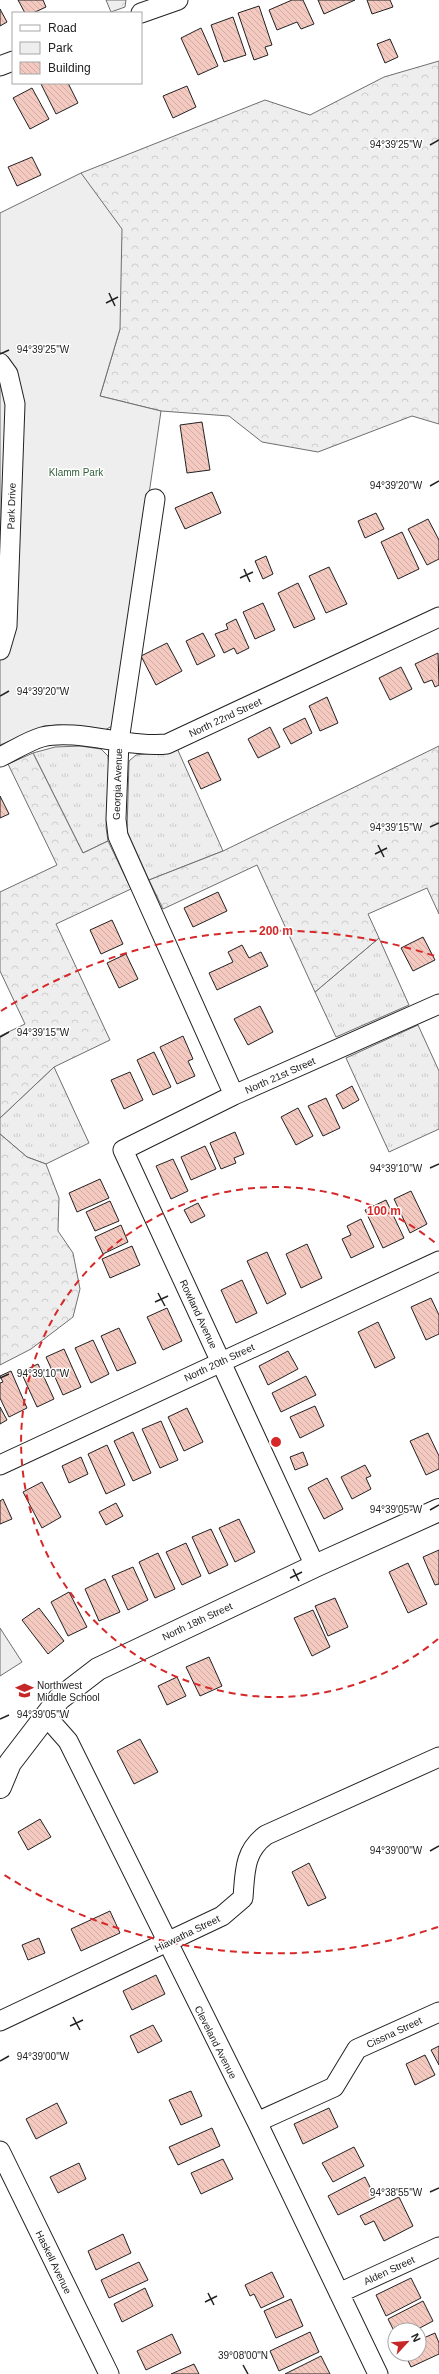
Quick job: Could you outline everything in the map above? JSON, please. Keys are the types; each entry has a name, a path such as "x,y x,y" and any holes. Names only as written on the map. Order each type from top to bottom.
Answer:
{"main road":[{"name":"North 18th Street","path":"0,1787 10,1763 58,1699 98,1669 315,1566 439,1510"}],"street":[{"path":"142,13 178,0"},
{"path":"0,66 12,61"},
{"name":"Park Drive","path":"0,363 8,374 15,404 7,626 0,650"},
{"name":"Georgia Avenue","path":"155,499 119,741 116,819 118,836 234,1095"},
{"name":"North 22nd Street","path":"0,757 42,737 66,736 151,745 167,744 439,616"},
{"name":"North 21st Street","path":"123,1150 234,1095 439,1004"},
{"name":"Rowland Avenue","path":"123,1150 315,1566"},
{"name":"North 20th Street","path":"0,1465 439,1261"},
{"name":"Cleveland Avenue","path":"45,1715 68,1741 167,1944 257,2122 378,2374"},
{"name":"Hiawatha Street","path":"0,2021 167,1944 222,1916 244,1898 246,1872 250,1852 254,1843 266,1835 439,1758"},
{"name":"Cissna Street","path":"257,2122 334,2087 357,2049 439,2012"},
{"name":"Haskell Avenue","path":"0,2151 109,2374"},
{"name":"Alden Street","path":"339,2293 439,2247"}],"green space":[{"path":"106,0 126,0 125,7 111,12"},
{"path":"439,61 439,424 412,416 318,452 262,442 229,416 161,411 100,396 120,329 81,173 265,100 310,115 384,77"},
{"name":"Klamm Park","path":"81,173 122,229 120,329 100,396 161,411 117,716 112,726 105,730 59,725 44,726 0,745 0,213"},
{"path":"80,746 101,749 108,756 109,766 106,827 108,841 83,853 33,753 55,747"},
{"path":"176,746 223,851 149,880 127,831 129,761 136,755 162,752"},
{"path":"439,746 439,914 427,888 368,914 379,938 315,992 257,865 163,909 149,880 223,851"},
{"path":"33,753 83,853 108,841 131,889 56,924 110,1040 54,1067 0,1118 0,1036 25,1024 0,971 0,892 57,865 8,764"},
{"path":"379,938 409,1005 336,1037 315,992"},
{"path":"418,1025 439,1071 439,1129 389,1152 346,1058"},
{"path":"54,1067 89,1143 46,1164 27,1157 0,1134 0,1118"},
{"path":"0,1134 27,1157 46,1164 59,1198 58,1231 73,1253 80,1289 73,1317 31,1349 0,1365"}],"shaded area":[{"path":"0,1628 22,1662 0,1676"}],"building":[{"path":"18,0 43,0 46,7 35,12 24,12"},
{"path":"292,0 303,0 314,24 301,29 297,22 277,30 269,10"},
{"path":"318,0 355,0 324,14"},
{"path":"367,0 390,0 393,7 372,14"},
{"path":"259,6 272,45 265,47 268,55 254,60 238,13"},
{"path":"0,9 7,22 0,26"},
{"path":"233,17 246,55 224,62 211,25"},
{"path":"201,28 218,66 198,75 181,38"},
{"path":"390,39 398,57 385,63 377,44"},
{"path":"41,84 68,84 78,103 56,114"},
{"path":"187,86 196,107 173,118 163,96"},
{"path":"32,88 49,119 30,129 13,98"},
{"path":"32,157 41,175 17,186 8,167"},
{"path":"202,422 210,470 187,473 180,425"},
{"path":"212,492 221,513 185,529 175,508"},
{"path":"376,513 384,529 365,538 358,521"},
{"path":"428,519 439,540 439,559 427,565 408,529"},
{"path":"402,532 419,569 398,579 381,542"},
{"path":"266,556 273,574 263,579 255,561"},
{"path":"329,567 347,604 326,613 309,576"},
{"path":"298,583 315,619 294,628 278,593"},
{"path":"263,603 275,630 255,639 243,612"},
{"path":"236,619 249,648 237,654 234,648 224,653 215,634 228,629 226,624"},
{"path":"203,633 215,656 197,665 186,641"},
{"path":"167,643 182,671 156,685 141,656"},
{"path":"438,653 439,685 435,687 432,680 424,683 415,664"},
{"path":"401,667 412,689 390,700 379,678"},
{"path":"327,697 338,723 320,731 309,706"},
{"path":"305,718 312,733 291,744 283,729"},
{"path":"270,727 280,747 258,758 248,739"},
{"path":"208,752 221,780 201,789 188,761"},
{"path":"0,796 9,814 0,818"},
{"path":"218,892 227,911 193,927 184,908"},
{"path":"112,920 123,944 101,954 90,930"},
{"path":"423,937 435,960 413,971 401,948"},
{"path":"242,945 249,958 261,952 268,966 217,990 209,973 233,962 228,952"},
{"path":"126,954 138,979 119,988 107,963"},
{"path":"260,1006 273,1032 248,1045 234,1019"},
{"path":"183,1036 193,1059 188,1061 195,1076 177,1084 160,1047"},
{"path":"154,1052 171,1087 153,1095 137,1060"},
{"path":"130,1072 143,1100 124,1109 111,1080"},
{"path":"352,1086 359,1100 343,1109 336,1095"},
{"path":"326,1098 340,1128 323,1136 308,1106"},
{"path":"298,1108 313,1136 296,1145 281,1117"},
{"path":"235,1132 244,1154 234,1158 236,1163 221,1169 210,1143"},
{"path":"205,1146 216,1169 191,1180 181,1157"},
{"path":"173,1159 188,1191 171,1199 156,1166"},
{"path":"100,1179 109,1198 77,1212 69,1193"},
{"path":"411,1191 427,1224 410,1233 394,1199"},
{"path":"386,1200 404,1238 383,1248 365,1210"},
{"path":"110,1201 119,1221 95,1231 86,1212"},
{"path":"198,1203 205,1216 191,1223 184,1210"},
{"path":"361,1219 374,1247 351,1258 342,1239 351,1235 347,1226"},
{"path":"121,1225 128,1242 103,1254 95,1237"},
{"path":"307,1244 322,1278 301,1288 286,1254"},
{"path":"132,1246 140,1265 110,1278 102,1259"},
{"path":"267,1252 286,1294 267,1304 247,1261"},
{"path":"242,1280 257,1313 236,1323 221,1290"},
{"path":"431,1298 439,1315 439,1334 426,1340 411,1307"},
{"path":"167,1308 182,1341 163,1350 147,1317"},
{"path":"378,1322 395,1358 375,1368 358,1332"},
{"path":"119,1328 136,1363 117,1371 101,1336"},
{"path":"93,1340 109,1374 91,1383 75,1348"},
{"path":"64,1349 81,1387 63,1395 46,1357"},
{"path":"288,1351 298,1369 268,1385 259,1366"},
{"path":"38,1364 54,1399 37,1407 21,1372"},
{"path":"11,1371 27,1408 9,1417 0,1398 0,1383 3,1382 0,1376"},
{"path":"306,1376 316,1395 281,1412 272,1393"},
{"path":"315,1406 324,1426 300,1438 290,1417"},
{"path":"0,1407 7,1420 0,1424"},
{"path":"187,1408 203,1442 184,1451 168,1417"},
{"path":"161,1421 178,1460 160,1468 142,1429"},
{"path":"133,1432 151,1473 133,1481 114,1441"},
{"path":"428,1433 439,1456 439,1469 426,1475 410,1441"},
{"path":"107,1445 125,1485 106,1494 88,1454"},
{"path":"303,1452 308,1465 295,1470 290,1457"},
{"path":"81,1457 88,1474 69,1483 62,1466"},
{"path":"365,1465 371,1476 366,1478 371,1489 352,1499 341,1477"},
{"path":"327,1478 343,1509 324,1519 308,1488"},
{"path":"42,1482 61,1517 42,1528 23,1492"},
{"path":"3,1499 12,1519 0,1524 0,1501"},
{"path":"116,1503 123,1516 106,1525 99,1512"},
{"path":"239,1519 255,1552 235,1562 219,1528"},
{"path":"211,1529 228,1565 209,1574 192,1537"},
{"path":"186,1543 201,1576 182,1585 166,1552"},
{"path":"439,1550 439,1584 435,1585 423,1557"},
{"path":"158,1553 175,1589 155,1598 139,1562"},
{"path":"408,1563 427,1604 408,1613 389,1572"},
{"path":"133,1567 148,1600 128,1610 112,1576"},
{"path":"105,1579 120,1612 99,1621 85,1589"},
{"path":"69,1592 87,1627 68,1636 51,1602"},
{"path":"335,1598 348,1627 328,1636 315,1606"},
{"path":"39,1608 64,1641 48,1654 22,1620"},
{"path":"313,1610 330,1647 312,1656 294,1618"},
{"path":"209,1657 222,1686 200,1696 186,1667"},
{"path":"177,1677 186,1696 167,1705 158,1686"},
{"path":"140,1739 158,1772 134,1784 117,1751"},
{"path":"40,1819 51,1837 28,1850 18,1832"},
{"path":"309,1863 326,1898 308,1906 292,1872"},
{"path":"110,1911 120,1933 81,1951 71,1929"},
{"path":"39,1938 45,1953 28,1960 22,1945"},
{"path":"156,1975 165,1994 132,2010 123,1991"},
{"path":"153,2025 162,2041 138,2053 130,2036"},
{"path":"439,2046 439,2065 431,2050"},
{"path":"425,2055 435,2075 415,2085 406,2064"},
{"path":"191,2091 202,2116 181,2125 169,2100"},
{"path":"57,2103 67,2123 36,2139 26,2119"},
{"path":"329,2108 338,2127 303,2144 294,2124"},
{"path":"212,2128 220,2146 178,2165 169,2147"},
{"path":"354,2147 364,2166 333,2182 322,2163"},
{"path":"223,2159 233,2179 201,2194 191,2173"},
{"path":"79,2163 86,2179 58,2193 50,2177"},
{"path":"365,2177 375,2197 338,2215 328,2196"},
{"path":"399,2197 413,2226 384,2241 374,2221 365,2225 360,2216"},
{"path":"123,2234 131,2253 96,2270 88,2251"},
{"path":"139,2262 148,2280 109,2298 101,2280"},
{"path":"272,2272 284,2297 261,2308 254,2294 250,2296 245,2285"},
{"path":"411,2278 421,2298 386,2316 376,2295"},
{"path":"145,2288 153,2306 122,2322 114,2304"},
{"path":"291,2299 303,2326 276,2338 264,2311"},
{"path":"423,2301 433,2321 427,2324 427,2322 390,2322 388,2319"},
{"path":"310,2332 319,2352 279,2371 270,2351"},
{"path":"435,2333 439,2343 439,2354 427,2360 427,2336"},
{"path":"172,2334 181,2353 146,2370 137,2351"},
{"path":"321,2356 330,2374 285,2374"},
{"path":"409,2362 422,2362 411,2367"},
{"path":"194,2364 199,2374 171,2374"}],"place":[{"name":"Northwest Middle School","path":"24,1691"}]}
